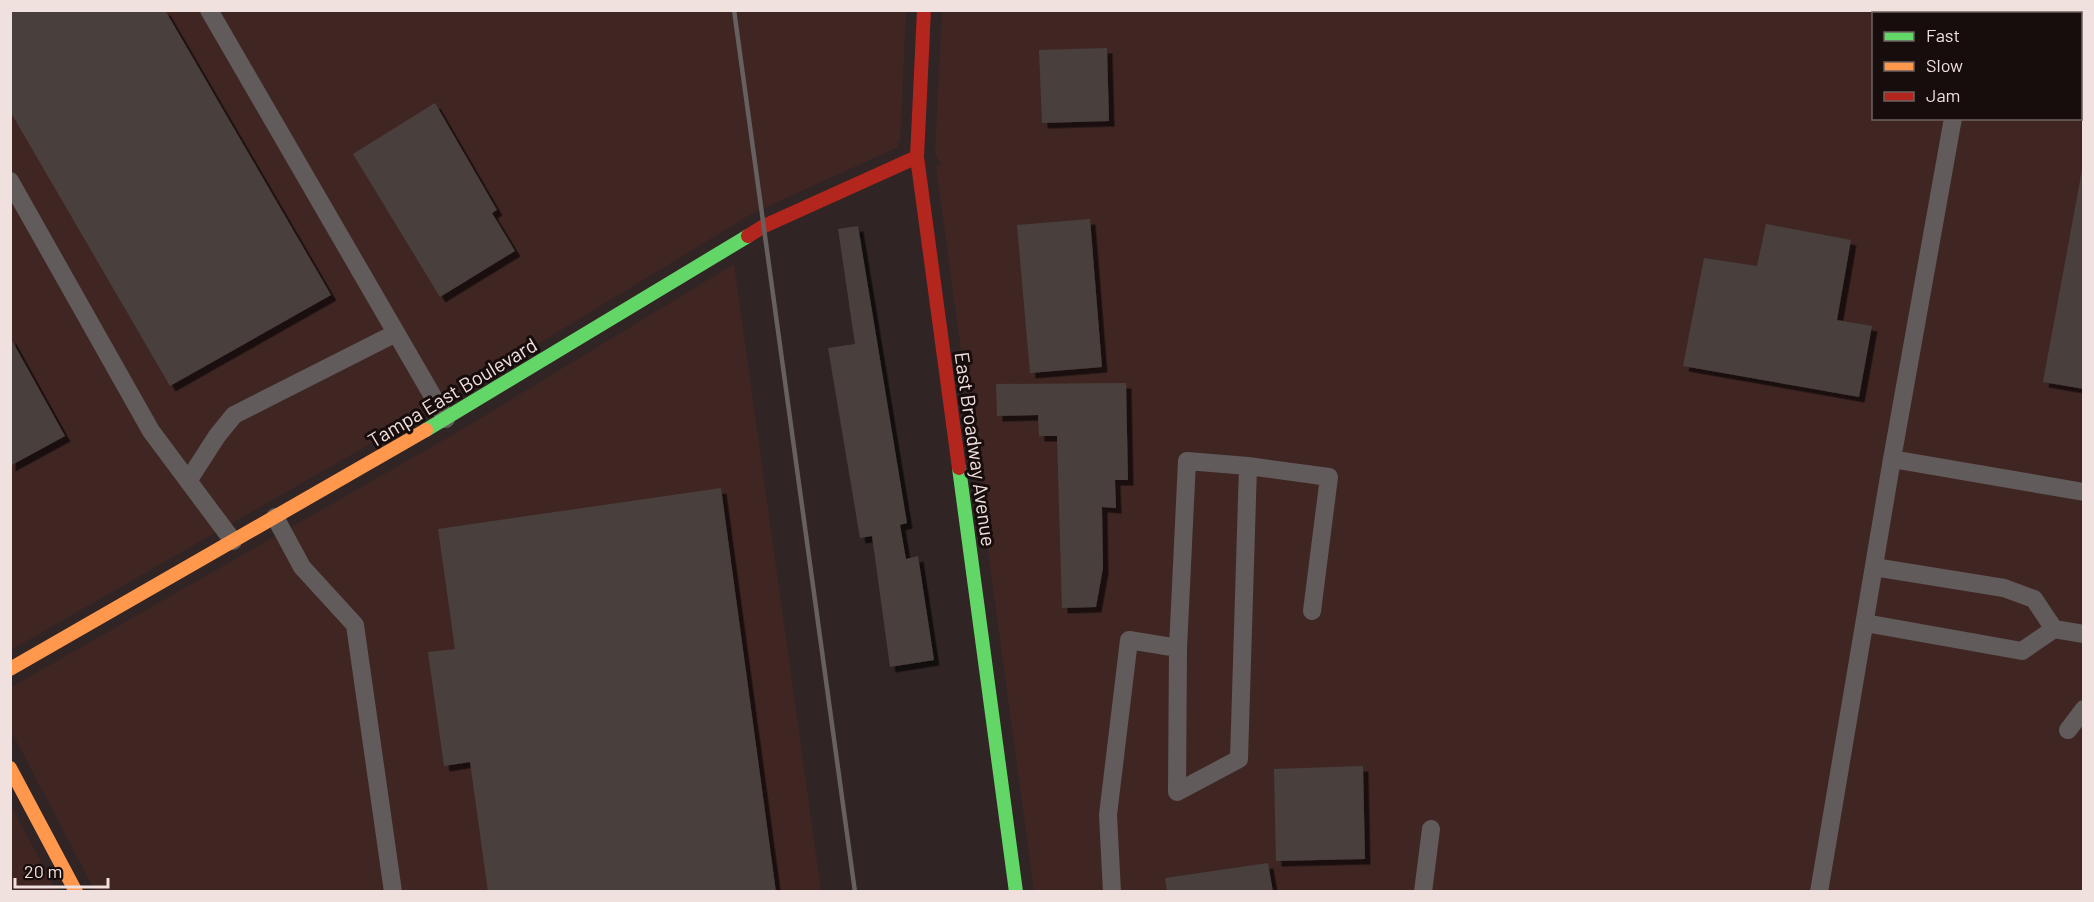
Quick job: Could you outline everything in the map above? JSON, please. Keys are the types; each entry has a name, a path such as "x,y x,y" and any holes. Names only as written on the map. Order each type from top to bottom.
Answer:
{"main road":[{"name":"East Broadway Avenue","path":"924,10 917,157 1016,891"},
{"name":"Tampa East Boulevard","path":"10,669 446,419 764,226 917,157"},
{"path":"10,768 76,891"}],"lane":[{"path":"209,10 446,419"},
{"path":"1819,891 1892,459 1953,120"},
{"path":"10,181 151,431 233,541"},
{"path":"188,481 217,436 234,415 396,333"},
{"path":"1892,459 2084,492"},
{"path":"1248,466 1239,759 1177,792 1178,648 1187,461 1248,466 1329,477 1312,611"},
{"path":"275,517 302,567 355,625 393,891"},
{"path":"1874,567 2014,591 2034,598 2054,629"},
{"path":"1864,623 2022,651 2054,629 2084,634"},
{"path":"1112,891 1108,815 1129,640 1178,648"},
{"path":"2068,730 2084,709"},
{"path":"1423,891 1431,829"}],"shaded area":[{"path":"11,11 906,11 900,142 897,142 898,147 753,213 436,406 11,650"},
{"path":"942,11 2083,11 2083,891 1034,891 936,166 941,164 935,154"},
{"path":"734,264 821,891 95,891 11,731 10,688 456,433"},
{"path":"11,805 56,891 11,891"}],"building":[{"path":"10,10 165,10 331,295 170,386 10,111"},
{"path":"1107,48 1109,121 1042,123 1039,50"},
{"path":"435,103 497,210 492,213 515,251 440,297 353,154"},
{"path":"2082,170 2084,170 2084,389 2043,382"},
{"path":"1090,219 1102,367 1030,373 1017,225"},
{"path":"1766,224 1851,240 1837,320 1872,326 1859,397 1683,366 1704,258 1757,266"},
{"path":"858,226 907,523 900,525 906,559 918,556 934,660 890,667 872,536 860,538 828,348 855,344 838,229"},
{"path":"10,337 65,436 10,466"},
{"path":"1126,383 1128,480 1115,480 1116,508 1102,507 1103,568 1096,607 1062,608 1057,436 1039,436 1038,415 997,416 996,384"},
{"path":"721,488 776,892 488,892 470,762 444,766 428,652 455,649 438,529"},
{"path":"1363,766 1365,859 1276,861 1274,769"},
{"path":"1268,863 1273,892 1167,892 1165,878"}],"railway":[{"path":"734,10 855,892"}],"traffic: fast":[{"path":"426,430 748,236"},
{"path":"959,468 1016,892"}],"traffic: slow":[{"path":"10,669 426,430"},
{"path":"10,768 76,892"}],"traffic: jam":[{"path":"924,10 917,157 959,468"},
{"path":"748,236 764,226 917,157"}]}
